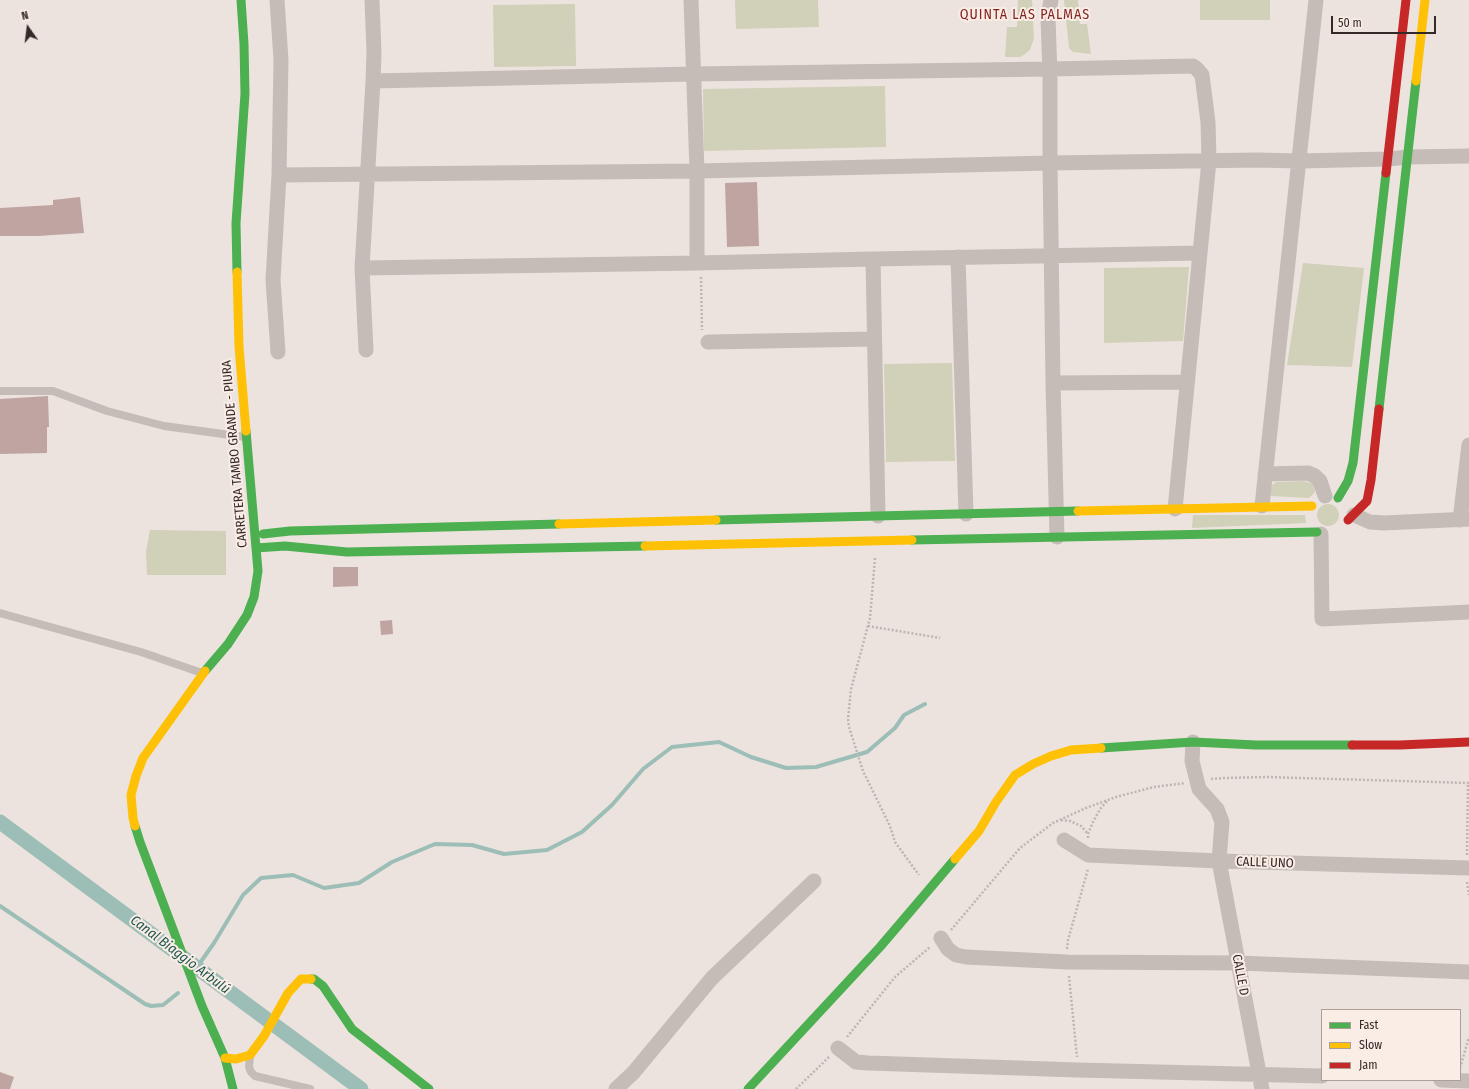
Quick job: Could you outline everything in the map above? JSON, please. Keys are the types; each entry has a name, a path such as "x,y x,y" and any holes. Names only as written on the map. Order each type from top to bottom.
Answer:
{"street":[{"name":"CARRETERA TAMBO GRANDE - PIURA","path":"233,1089 225,1058 202,1006 148,865 133,818 131,795 143,758 203,674 228,644 247,615 254,597 258,570 239,347 236,223 245,94 241,0"},
{"path":"277,0 281,60 279,175 273,280 278,352"},
{"path":"366,350 362,268 373,81 374,53 372,0"},
{"path":"691,0 699,263"},
{"path":"1043,0 1048,18"},
{"path":"1051,0 1048,18 1050,69 1053,383 1057,537"},
{"path":"1262,506 1316,0"},
{"path":"1343,509 1353,463 1406,0"},
{"path":"1343,509 1367,501 1371,480 1425,0"},
{"path":"373,81 1193,66 1202,75 1208,122 1209,162 1174,509"},
{"path":"279,175 697,171 1299,161 1469,156"},
{"path":"362,268 1200,253"},
{"path":"958,257 966,514"},
{"path":"873,258 878,516"},
{"path":"705,338 874,339"},
{"path":"1053,383 1186,382"},
{"path":"1322,534 1312,527 1310,514 1319,498 1370,522 1384,523 1464,520 1469,444"},
{"path":"1265,474 1308,473 1315,476 1343,509"},
{"path":"255,534 290,531 1262,506 1310,514"},
{"path":"256,548 285,546 347,552 1057,537 1322,534"},
{"path":"1322,534 1322,619 1469,612"},
{"path":"1193,742 1192,761 1196,782"},
{"path":"748,1089 880,946 979,831 996,802 1015,775 1033,764 1051,756 1071,750 1193,742 1256,745 1393,745 1469,742"},
{"name":"CALLE D","path":"1196,782 1199,789 1217,809 1222,822 1219,861 1262,1089"},
{"name":"CALLE UNO","path":"1064,840 1088,854 1219,861 1468,868"},
{"path":"616,1089 633,1073 712,978 814,881"},
{"path":"941,938 948,949 956,954 966,957 1067,962 1238,964 1469,972"},
{"path":"225,1058 236,1060 250,1055 264,1036 288,993 301,979 314,979 323,986 352,1028 429,1089"},
{"path":"838,1048 856,1062 868,1064 1258,1073 1321,1076"}],"lane":[{"path":"0,391 53,391 107,411 164,426 247,437"},
{"path":"0,613 141,652 203,674"},
{"path":"250,1055 249,1067 255,1076 310,1089"}],"path":[{"path":"699,263 705,338"},
{"path":"877,541 868,626 851,690 848,719 849,727 863,771 890,826 895,842 917,873 930,888"},
{"path":"868,626 940,638"},
{"path":"796,1089 838,1048 895,977 955,927 1020,848 1053,823 1109,799 1154,787 1224,778 1266,777 1469,784 1469,895"},
{"path":"1078,1070 1067,962 1068,940 1088,872 1088,834 1100,809 1109,799"},
{"path":"1059,820 1070,821 1081,826 1088,834"},
{"path":"1461,1065 1469,1037"}],"green space":[{"path":"735,0 818,0 819,27 736,29"},
{"path":"1018,0 1032,0 1034,38 1030,50 1025,54 1020,57 1005,57 1007,27 1017,27"},
{"path":"1064,0 1078,0 1080,24 1087,24 1091,54 1073,52 1069,48"},
{"path":"1200,0 1270,0 1270,20 1200,20"},
{"path":"575,4 576,66 494,67 493,5"},
{"path":"885,86 886,147 704,151 703,89"},
{"path":"1303,263 1364,268 1352,367 1287,365"},
{"path":"1189,267 1183,341 1104,343 1104,268"},
{"path":"952,363 955,461 886,462 884,364"},
{"path":"1303,481 1314,484 1315,492 1309,498 1271,496 1272,485 1276,482"},
{"path":"1328,504 1336,507 1339,515 1336,523 1328,526 1320,523 1317,515 1320,507"},
{"path":"1193,515 1305,515 1306,523 1192,528"},
{"path":"150,530 226,531 226,575 147,575 146,551"}],"building":[{"path":"757,182 759,246 727,247 725,183"},
{"path":"80,197 84,233 38,236 0,236 0,208 53,205 53,200"},
{"path":"48,396 49,427 47,427 47,453 0,454 0,399"},
{"path":"333,567 358,567 358,586 333,587"},
{"path":"392,620 393,634 381,635 380,621"},
{"path":"0,1072 14,1077 10,1089 0,1089"}],"waterway":[{"path":"195,970 214,943 243,895 261,878 293,875 324,888 359,883 392,862 435,844 472,845 504,854 547,850 582,832 612,805 643,769 672,747 719,742 751,757 786,768 816,767 867,752 895,728 904,715 925,704"},
{"name":"Canal Biaggio Arbulú","path":"0,822 361,1089"},
{"path":"0,906 145,1004 151,1006 163,1005 178,993"}],"traffic: fast":[{"path":"237,272 236,223 245,94 241,0"},
{"path":"1379,409 1416,81"},
{"path":"1338,498 1348,481 1353,463 1386,173"},
{"path":"205,671 228,644 247,615 254,597 258,571 246,431"},
{"path":"716,520 1078,511"},
{"path":"263,534 290,531 559,524"},
{"path":"912,540 1317,532"},
{"path":"256,548 285,546 347,552 645,546"},
{"path":"1101,748 1193,742 1256,745 1352,745"},
{"path":"135,826 202,1006 225,1058 233,1089"},
{"path":"748,1089 880,947 955,859"},
{"path":"311,979 314,979 323,986 352,1029 429,1089"}],"traffic: slow":[{"path":"1416,81 1425,0"},
{"path":"237,272 239,347 246,431"},
{"path":"1078,511 1312,506"},
{"path":"559,524 716,520"},
{"path":"645,546 912,540"},
{"path":"135,826 131,795 143,758 205,671"},
{"path":"955,859 979,831 996,802 1015,775 1033,764 1051,756 1071,750 1101,748"},
{"path":"225,1058 236,1059 250,1055 264,1036 288,993 301,979 311,979"}],"traffic: jam":[{"path":"1386,173 1406,0"},
{"path":"1348,520 1367,501 1371,480 1379,409"},
{"path":"1352,745 1400,745 1469,742"}],"district":[{"name":"QUINTA LAS PALMAS","path":"1025,15"}]}
